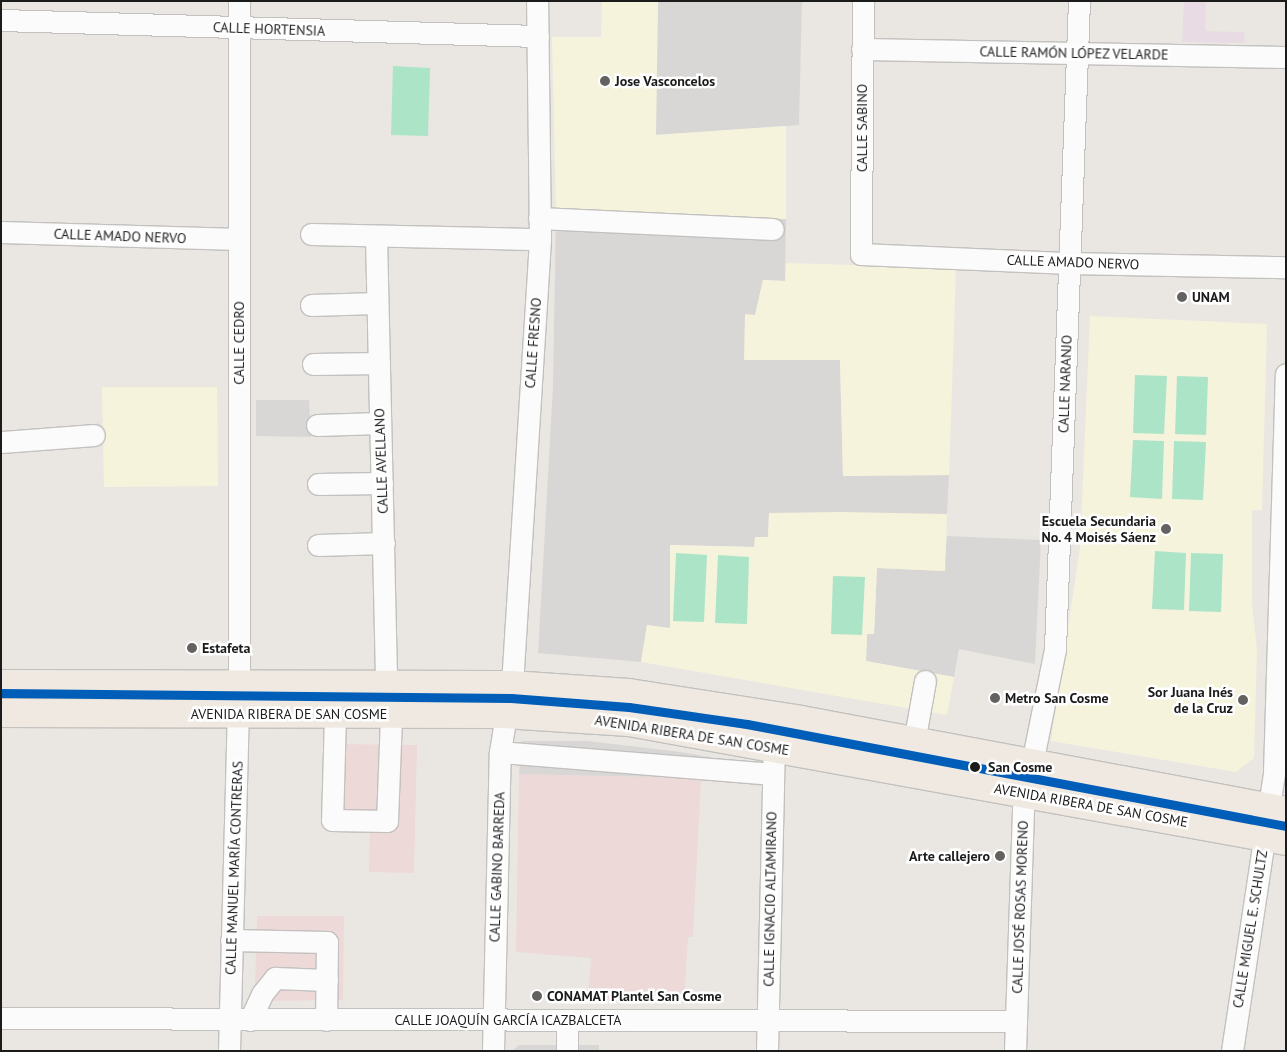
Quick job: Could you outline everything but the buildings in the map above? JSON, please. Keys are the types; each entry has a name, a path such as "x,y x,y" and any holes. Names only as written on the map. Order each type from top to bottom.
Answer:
{"main road":[{"name":"AVENIDA RIBERA DE SAN COSME","path":"1,684 511,685 686,701 1277,809"},
{"name":"AVENIDA RIBERA DE SAN COSME","path":"1,712 238,715 504,714 629,722 1275,838"}],"street":[{"name":"CALLE CEDRO","path":"239,1 239,685"},
{"name":"CALLE FRESNO","path":"511,685 540,239 537,1"},
{"name":"CALLE SABINO","path":"861,254 863,1"},
{"name":"CALLE NARANJO","path":"1032,764 1055,649 1079,1"},
{"name":"CALLE HORTENSIA","path":"1,20 538,36"},
{"name":"CALLE RAMÓN LÓPEZ VELARDE","path":"862,49 1286,56"},
{"path":"540,218 773,229"},
{"name":"CALLE AMADO NERVO","path":"1,232 239,239"},
{"path":"311,234 540,239"},
{"name":"CALLE AVELLANO","path":"376,236 386,686"},
{"name":"CALLE AMADO NERVO","path":"861,254 1070,263 1286,267"},
{"path":"311,305 377,303"},
{"path":"313,364 379,363"},
{"name":"CALLE MIGUEL E. SCHULTZ","path":"1232,1051 1275,838 1277,809 1274,773 1286,374"},
{"path":"317,425 380,422"},
{"path":"1,442 94,435"},
{"path":"318,484 382,483"},
{"path":"318,545 384,543"},
{"path":"914,742 925,681"},
{"name":"CALLE MANUEL MARÍA CONTRERAS","path":"229,1051 239,1020 231,940 239,685"},
{"name":"CALLE GABINO BARREDA","path":"493,1051 500,752 504,714 511,685"},
{"path":"335,715 332,820 387,822 391,714"},
{"name":"CALLE IGNACIO ALTAMIRANO","path":"767,1051 774,747"},
{"path":"500,752 772,774"},
{"name":"CALLE JOSÉ ROSAS MORENO","path":"1015,1051 1026,793 1032,764"},
{"path":"231,940 327,942 326,1020"},
{"path":"239,1020 275,978 327,980"},
{"name":"CALLE JOAQUÍN GARCÍA ICAZBALCETA","path":"1,1018 1016,1021"},
{"path":"566,1020 567,1051"}],"shaded area":[{"name":"Jose Vasconcelos","path":"602,1 658,1 656,135 786,126 786,219 556,212 552,37 601,37"},
{"path":"658,1 802,1 799,125 655,135"},
{"path":"1184,1 1206,1 1205,31 1245,32 1244,43 1182,42"},
{"path":"556,212 786,219 785,281 763,280 755,315 745,315 840,360 843,476 949,475 947,514 769,514 768,538 754,547 671,545 670,629 647,625 641,662 538,653 553,386"},
{"path":"786,263 956,268 949,475 843,476 840,360 744,360 745,314 755,315 763,280 785,281"},
{"name":"Escuela Secundaria No. 4 Moisés Sáenz","path":"1090,316 1267,324 1262,510 1252,510 1252,604 1257,650 1254,758 1236,772 1051,741 1080,548"},
{"path":"102,387 217,387 218,486 104,487"},
{"path":"256,400 309,400 311,437 256,436"},
{"path":"769,513 947,514 945,571 877,568 874,634 867,634 866,661 954,677 947,715 641,662 647,625 670,628 670,545 754,547 755,537 768,537"},
{"path":"947,536 1041,540 1035,664 959,649 954,677 866,661 867,634 874,634 877,568 944,571"},
{"path":"522,741 587,741 681,752 760,766 761,786 701,778 519,774"},
{"path":"325,744 417,745 414,873 369,872 370,828 323,828"},
{"path":"519,774 701,778 693,937 688,937 684,1001 588,1000 591,958 516,952"},
{"path":"257,916 344,916 343,1000 266,1001 255,987"},
{"path":"519,1045 599,1045 599,1051 512,1051"}],"green space":[{"path":"393,66 430,68 428,136 391,135"},
{"path":"1135,375 1167,376 1164,434 1133,433"},
{"path":"1177,376 1208,377 1206,435 1175,434"},
{"path":"1133,440 1164,441 1162,499 1130,497"},
{"path":"1174,441 1206,442 1203,500 1172,499"},
{"path":"1155,551 1186,553 1184,610 1152,609"},
{"path":"676,553 707,555 704,622 673,621"},
{"path":"1191,553 1223,554 1221,612 1189,611"},
{"path":"718,555 749,557 747,624 715,623"},
{"path":"833,576 865,577 862,635 831,634"}],"transit line":[{"path":"1,693 511,698 629,707 747,724 1286,826"}],"place":[{"name":"Jose Vasconcelos","path":"605,81"},
{"name":"UNAM","path":"1182,297"},
{"name":"Escuela Secundaria No. 4 Moisés Sáenz","path":"1166,529"},
{"name":"Estafeta","path":"192,648"},
{"name":"Metro San Cosme","path":"995,698"},
{"name":"Sor Juana Inés de la Cruz","path":"1243,700"},
{"name":"San Cosme","path":"975,767"},
{"name":"Arte callejero","path":"1000,856"},
{"name":"CONAMAT Plantel San Cosme","path":"537,996"}]}
